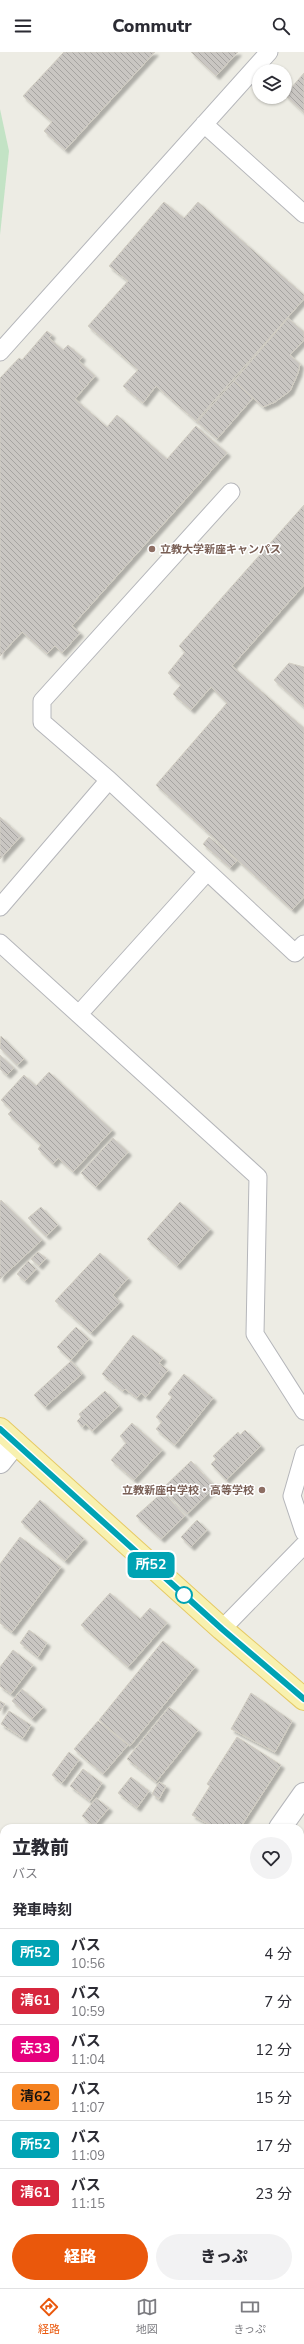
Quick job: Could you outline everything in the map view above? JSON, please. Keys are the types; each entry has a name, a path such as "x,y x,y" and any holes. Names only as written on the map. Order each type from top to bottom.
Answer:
{"main road":[{"path":"7,1436 222,1629 304,1699"}],"street":[{"path":"0,1462 7,1436"},
{"path":"283,1824 304,1794"}],"lane":[{"path":"0,352 269,52"},
{"path":"204,124 304,214"},
{"path":"231,492 42,700 42,722 109,780 295,953 304,944"},
{"path":"0,907 109,780"},
{"path":"79,1014 207,872"},
{"path":"0,943 258,1177 255,1334 304,1410"},
{"path":"304,1454 292,1496 304,1532"},
{"path":"222,1629 304,1545"}],"green space":[{"path":"0,109 9,151 0,235"}],"building":[{"path":"64,52 155,52 65,150 44,131 52,122 23,96"},
{"path":"191,52 238,52 216,76"},
{"path":"304,73 304,113 292,102 292,87"},
{"path":"164,202 184,218 198,202 304,295 304,299 196,421 156,386 143,403 123,386 138,370 88,326 128,281 109,266"},
{"path":"288,318 304,332 304,340 290,355 300,364 298,373 290,391 275,402 263,407 234,381"},
{"path":"47,331 52,335 49,338 63,350 68,345 82,357 79,361 95,376 75,399 107,427 117,415 167,459 196,426 227,453 72,626 80,633 62,653 55,646 47,654 22,632 0,656 0,378 19,358 22,360"},
{"path":"234,381 253,398 217,439 197,422"},
{"path":"304,505 304,585 232,666 304,728 304,897 292,910 156,785 227,703 211,687 191,710 173,694 181,685 168,673 185,652 179,646"},
{"path":"289,663 304,667 304,707 274,680"},
{"path":"0,817 21,836 0,859"},
{"path":"209,837 237,861 230,868 203,844"},
{"path":"1,1036 24,1059 17,1065 0,1048"},
{"path":"0,1055 14,1068 7,1075 0,1069"},
{"path":"49,1072 112,1130 73,1172 58,1158 53,1164 38,1149 41,1145 8,1114 12,1110 1,1100 24,1075 36,1086"},
{"path":"113,1138 128,1152 96,1187 81,1173"},
{"path":"1,1200 42,1240 0,1279 0,1202"},
{"path":"180,1202 210,1229 177,1266 147,1239"},
{"path":"41,1207 58,1225 46,1236 28,1218"},
{"path":"38,1252 46,1258 39,1266 31,1259"},
{"path":"100,1253 128,1278 113,1295 120,1302 91,1333 55,1301"},
{"path":"28,1261 36,1269 25,1281 17,1274"},
{"path":"76,1327 89,1339 71,1360 57,1347"},
{"path":"133,1335 163,1358 159,1363 168,1370 146,1397 141,1393 137,1398 125,1389 123,1391 102,1374"},
{"path":"71,1361 82,1374 45,1407 34,1395"},
{"path":"184,1374 213,1398 175,1445 156,1429 162,1422 156,1417 172,1397 168,1394"},
{"path":"105,1391 119,1406 92,1431 86,1424 82,1427 77,1421 81,1417 79,1414"},
{"path":"132,1423 162,1450 134,1480 111,1460 126,1443 120,1436"},
{"path":"245,1430 261,1446 226,1480 211,1464 216,1459 213,1456 238,1432 240,1435"},
{"path":"191,1461 215,1487 187,1514 163,1488"},
{"path":"163,1492 185,1516 161,1539 136,1516"},
{"path":"40,1500 84,1539 65,1561 21,1522"},
{"path":"197,1520 207,1530 191,1547 181,1537"},
{"path":"20,1537 61,1567 12,1632 0,1623 0,1564"},
{"path":"110,1593 140,1619 150,1608 167,1623 128,1667 81,1625"},
{"path":"29,1630 47,1643 38,1657 20,1643"},
{"path":"163,1641 195,1667 130,1746 99,1720"},
{"path":"13,1650 33,1665 11,1694 0,1686 0,1667"},
{"path":"22,1689 43,1707 32,1719 12,1701"},
{"path":"251,1693 292,1721 275,1752 231,1729"},
{"path":"0,1701 5,1704 0,1711"},
{"path":"169,1707 198,1730 156,1782 127,1759"},
{"path":"9,1711 31,1725 23,1738 1,1724"},
{"path":"98,1721 128,1745 103,1774 74,1749"},
{"path":"237,1737 281,1765 243,1824 209,1824 192,1815 210,1786 207,1784"},
{"path":"69,1752 79,1760 62,1783 52,1775"},
{"path":"83,1769 102,1783 90,1801 70,1786"},
{"path":"131,1777 149,1791 137,1808 118,1793"},
{"path":"159,1782 166,1786 159,1799 152,1794"},
{"path":"96,1798 109,1808 96,1824 92,1824 82,1816"}],"bus line":[{"name":"所52","path":"0,1429 222,1629 304,1699"}],"place":[{"name":"立教大学新座キャンパス","path":"152,549"},
{"name":"立教新座中学校・高等学校","path":"262,1490"}]}
